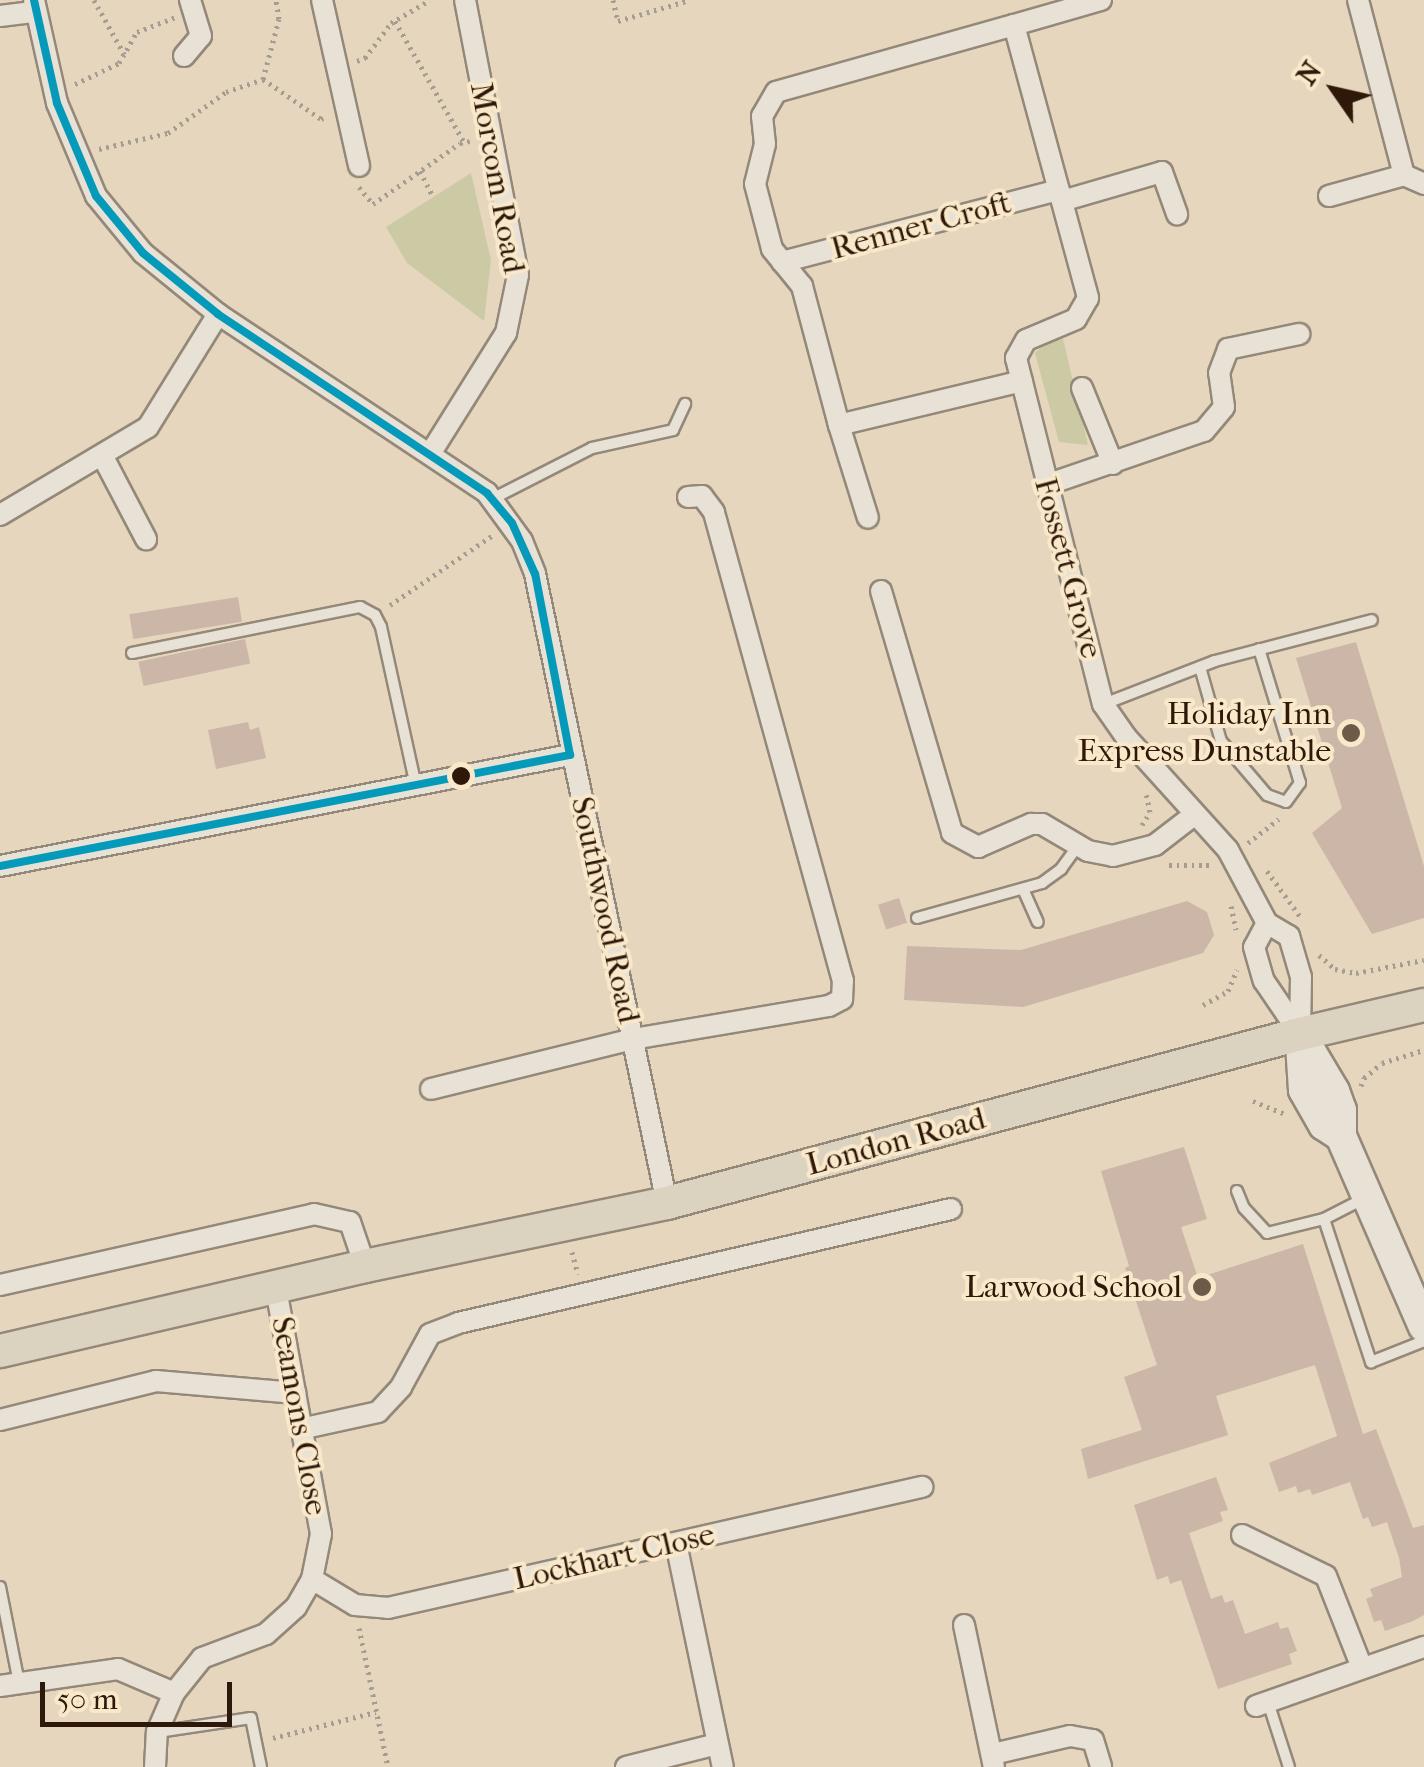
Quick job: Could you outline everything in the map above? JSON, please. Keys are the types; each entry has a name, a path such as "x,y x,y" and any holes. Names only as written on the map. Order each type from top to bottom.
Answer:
{"main road":[{"name":"London Road","path":"0,1352 365,1266 667,1203 1300,1034 1424,1005"}],"street":[{"path":"322,0 354,170"},
{"name":"Morcom Road","path":"430,454 506,333 518,275 465,0"},
{"path":"868,518 802,286 772,248 755,184 765,144 762,116 776,92 1101,0"},
{"path":"1358,0 1404,175"},
{"path":"0,16 34,6"},
{"name":"Southwood Road","path":"34,6 54,94 96,196 143,253 218,314 492,499 512,523 534,574 667,1203"},
{"path":"184,56 201,36 192,6"},
{"name":"Fossett Grove","path":"1014,25 1088,298 1076,319 1026,340 1016,358 1103,704 1246,876 1267,923 1290,936 1301,977 1300,1034"},
{"path":"1060,196 1162,172 1177,214"},
{"path":"1329,196 1404,175 1424,184"},
{"name":"Renner Croft","path":"782,262 1060,196"},
{"path":"0,515 148,427 218,314"},
{"path":"1046,484 1204,431 1216,422 1224,406 1218,373 1228,350 1299,334"},
{"path":"839,425 1022,382"},
{"path":"1082,388 1113,464"},
{"path":"103,457 146,539"},
{"path":"431,1089 633,1040 829,1006 842,998 843,980 714,512 702,496 688,496"},
{"path":"881,591 952,833 978,847 1031,824 1042,824 1078,846 1113,856 1141,850 1194,815"},
{"path":"0,866 415,782 570,755"},
{"path":"1267,923 1254,947 1264,982 1334,1091 1341,1110 1341,1136 1424,1327"},
{"path":"304,1428 378,1412 401,1387 430,1334 458,1322 951,1209"},
{"path":"0,1286 314,1214 350,1222 365,1266"},
{"name":"Seamons Close","path":"155,1767 157,1732 174,1693 202,1658 266,1634 296,1607 312,1579 321,1534 276,1290"},
{"path":"0,1420 156,1381 295,1393"},
{"name":"Lockhart Close","path":"354,1605 388,1608 922,1487"},
{"path":"1242,1536 1326,1576 1362,1668"},
{"path":"676,1543 723,1767"},
{"path":"312,1579 354,1605"},
{"path":"964,1625 994,1760 1070,1736 1093,1740 1101,1767"},
{"path":"1262,1704 1424,1646"},
{"path":"10,1684 118,1669 174,1693"},
{"path":"626,1767 716,1744"}],"lane":[{"path":"492,499 592,448 672,430 685,404"},
{"path":"132,653 360,607 375,614 389,658 415,782"},
{"path":"1103,704 1259,648 1372,620"},
{"path":"1200,667 1220,741 1267,795 1286,802 1300,783 1259,648"},
{"path":"916,918 1023,890 1052,876 1078,846"},
{"path":"1023,890 1038,922"},
{"path":"1237,1190 1244,1208 1267,1233 1324,1219 1365,1198"},
{"path":"1324,1219 1372,1362 1424,1340"},
{"path":"0,1587 10,1684"},
{"path":"1262,1704 1290,1767"},
{"path":"157,1732 251,1718 261,1767"}],"path":[{"path":"94,0 124,54"},
{"path":"264,79 278,19 276,0"},
{"path":"335,71 365,58 394,21 430,0"},
{"path":"613,0 618,21 690,0"},
{"path":"54,94 118,63 137,32 192,6"},
{"path":"394,21 464,142"},
{"path":"264,79 321,120 326,133"},
{"path":"78,154 168,133 226,92 264,79"},
{"path":"321,120 344,106"},
{"path":"354,170 373,204 464,142 491,135"},
{"path":"420,171 432,197"},
{"path":"375,614 512,523"},
{"path":"1135,836 1150,812 1142,786"},
{"path":"1246,845 1286,814 1286,802"},
{"path":"1237,833 1300,912 1306,930"},
{"path":"1153,870 1210,863 1220,873"},
{"path":"1228,893 1240,943"},
{"path":"1312,949 1335,969 1356,973 1424,960"},
{"path":"1203,1004 1228,991 1236,979 1238,961"},
{"path":"1364,1078 1382,1063 1424,1050"},
{"path":"354,1605 388,1767"},
{"path":"256,1743 376,1712"}],"green space":[{"path":"471,173 491,260 484,321 407,263 386,227"},
{"path":"1063,339 1088,445 1059,442 1035,353 1046,342"}],"building":[{"path":"238,597 242,622 133,639 129,614"},
{"path":"245,639 250,663 144,686 138,662"},
{"name":"Holiday Inn Express Dunstable","path":"1356,642 1424,866 1424,918 1372,934 1312,833 1342,808 1296,658"},
{"path":"248,722 250,730 259,727 266,758 216,769 208,730"},
{"path":"899,898 907,923 886,930 878,905"},
{"path":"1187,901 1207,912 1214,935 1203,953 1023,1007 904,1000 907,946 1021,950"},
{"path":"1184,1147 1207,1219 1181,1227 1198,1278 1303,1244 1363,1434 1376,1429 1413,1528 1424,1525 1424,1615 1413,1621 1385,1631 1381,1620 1374,1622 1366,1599 1373,1596 1370,1589 1402,1577 1399,1558 1387,1522 1372,1527 1368,1517 1363,1519 1350,1482 1312,1495 1310,1489 1298,1493 1296,1486 1279,1492 1269,1463 1337,1436 1315,1365 1216,1396 1228,1435 1088,1479 1081,1449 1142,1430 1124,1377 1157,1365 1125,1268 1129,1266 1101,1171"},
{"path":"1216,1477 1228,1510 1220,1512 1223,1521 1189,1533 1211,1599 1222,1595 1225,1603 1233,1600 1245,1634 1278,1622 1280,1629 1288,1627 1297,1651 1289,1654 1292,1664 1218,1689 1181,1580 1170,1584 1168,1576 1157,1580 1134,1505"}],"transit line":[{"path":"0,866 570,755 535,574 512,523 487,493 218,314 143,253 96,196 57,103 34,0"}],"place":[{"name":"Holiday Inn Express Dunstable","path":"1351,733"},
{"name":"Larwood School","path":"1202,1287"}]}
